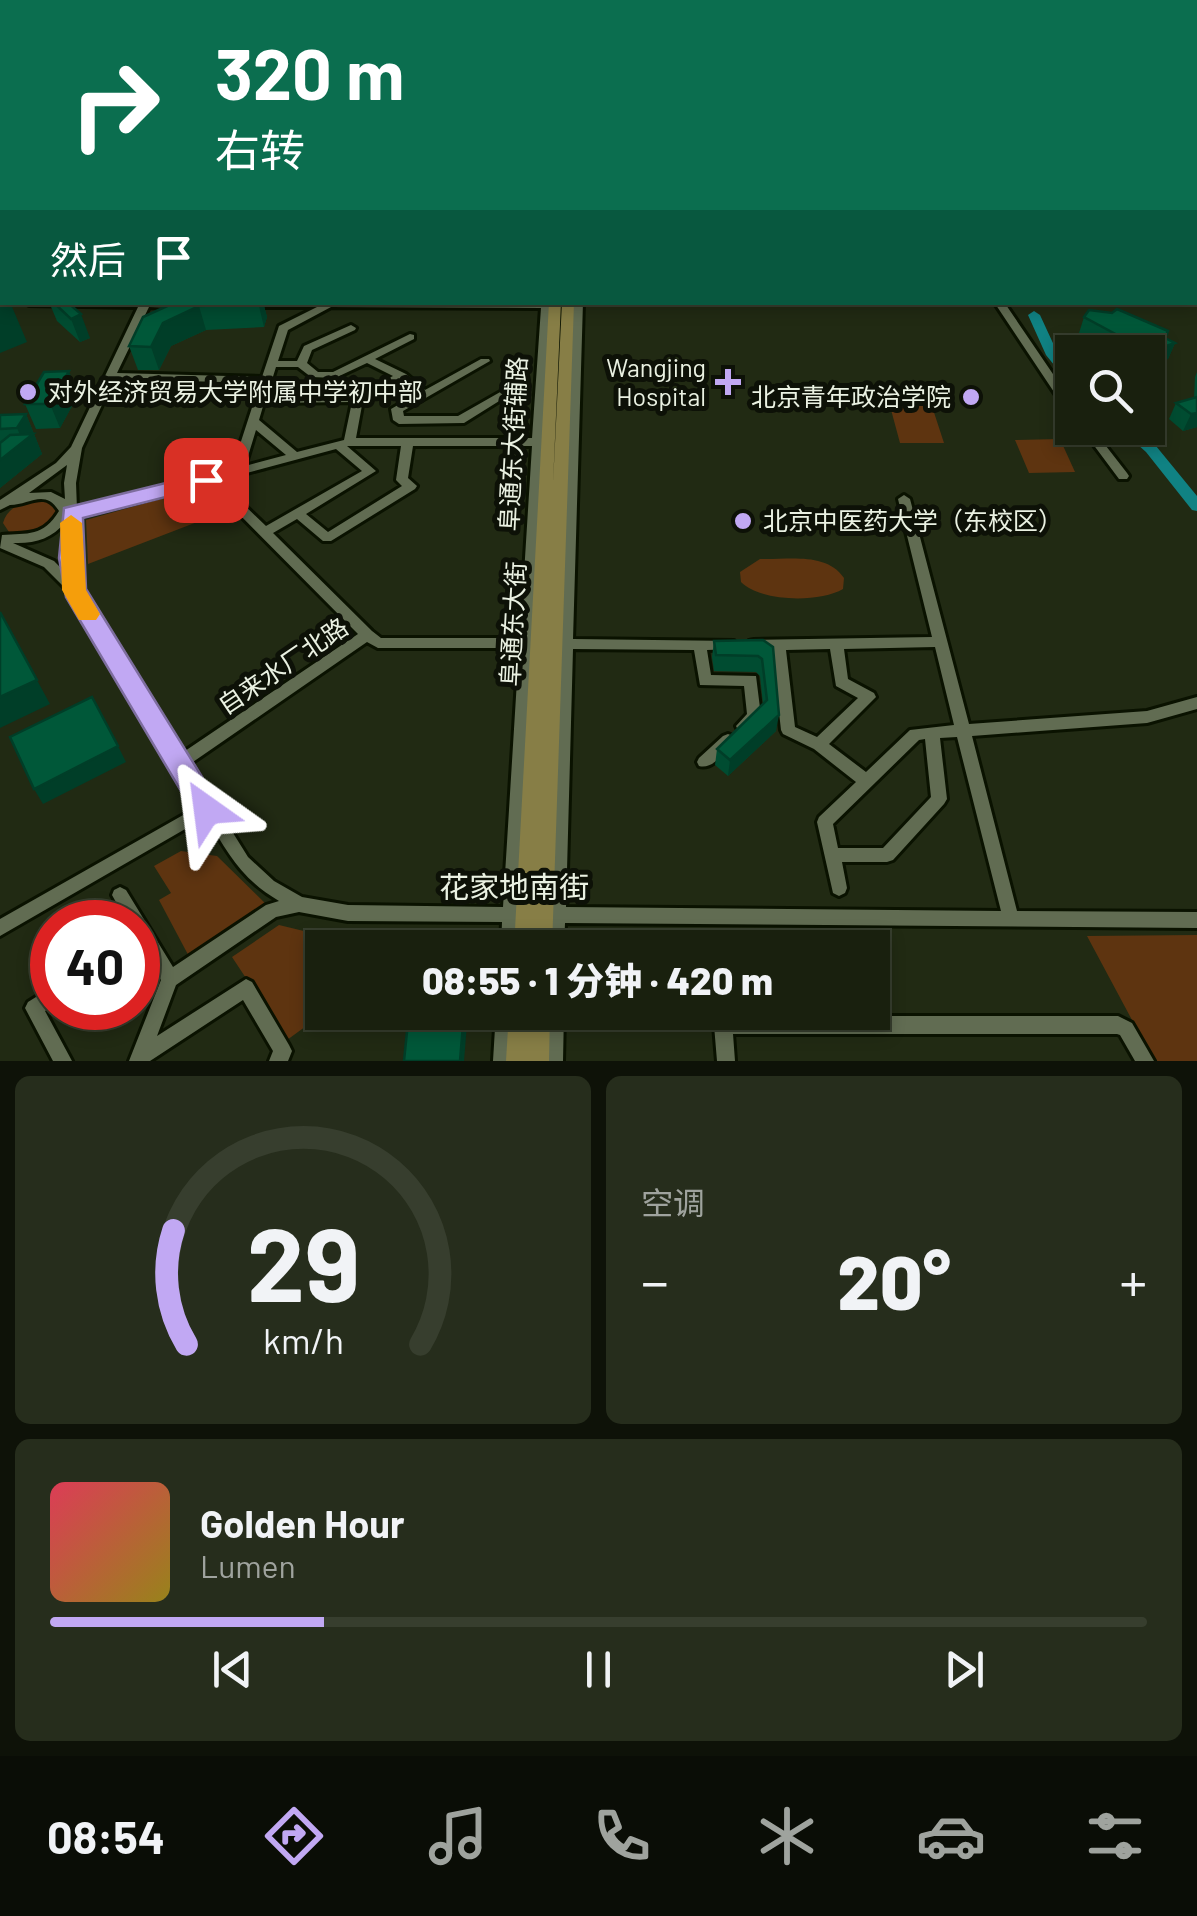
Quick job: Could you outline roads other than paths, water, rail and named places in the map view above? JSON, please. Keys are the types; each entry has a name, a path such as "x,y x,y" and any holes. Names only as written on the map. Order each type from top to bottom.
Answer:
{"main road":[{"name":"阜通东大街","path":"546,643 544,442 549,305"},
{"name":"阜通东大街","path":"530,930 534,916 546,643 568,305"},
{"name":"阜通东大街","path":"534,916 538,930"},
{"path":"517,1061 519,1030"},
{"path":"538,1061 539,1030"}],"street":[{"path":"7,505 60,466 76,448 144,305"},
{"path":"329,305 284,328 237,472 234,502 368,635"},
{"path":"523,930 534,916 546,643 578,305"},
{"path":"1001,305 1055,385"},
{"path":"301,364 308,348 351,328"},
{"path":"272,364 301,364 315,375 335,375 410,337"},
{"path":"367,359 402,376 424,395"},
{"path":"484,360 398,410 399,420 460,420 506,394"},
{"path":"109,376 267,380"},
{"path":"260,400 358,398 402,376"},
{"path":"344,444 358,398"},
{"path":"254,422 296,456"},
{"path":"298,514 327,538 411,486 402,480 408,440"},
{"path":"4,538 34,538 54,528 68,514 344,444 408,440 544,442"},
{"path":"265,532 370,471 344,444"},
{"path":"1099,445 1123,476"},
{"name":"花家地南街","path":"76,448 68,514 74,590 242,862 268,886 299,904 348,914 1197,920"},
{"path":"7,505 32,495 53,496 68,514"},
{"path":"904,499 1010,916"},
{"path":"4,538 49,564 74,590"},
{"name":"自来水厂北路","path":"179,763 368,635 378,643 700,646 942,642"},
{"path":"778,644 788,730 819,745 866,782"},
{"path":"819,745 868,697 841,682 836,644"},
{"path":"700,646 705,681 751,680 754,716 704,762"},
{"path":"839,888 825,822 915,734 964,727 1147,717 1197,702"},
{"path":"834,855 887,855 939,799 932,733"},
{"path":"0,928 207,810"},
{"path":"120,895 123,900"},
{"path":"139,1059 170,978 272,910 299,904"},
{"path":"534,916 544,930"},
{"path":"160,963 170,978"},
{"path":"139,1059 246,988 283,1050 278,1061"},
{"path":"726,1061 724,1026 781,1025 1118,1025 1126,1028 1145,1061"},
{"path":"46,1030 63,1061"},
{"path":"502,1061 504,1030"},
{"path":"554,1061 555,1030"}],"waterway":[{"path":"1034,315 1055,358"},
{"path":"1146,445 1197,506"}],"place":[{"name":"Wangjing Hospital","path":"728,382"},
{"name":"对外经济贸易大学附属中学初中部","path":"28,392"},
{"name":"北京青年政治学院","path":"971,397"},
{"name":"北京中医药大学（东校区）","path":"743,521"}]}
